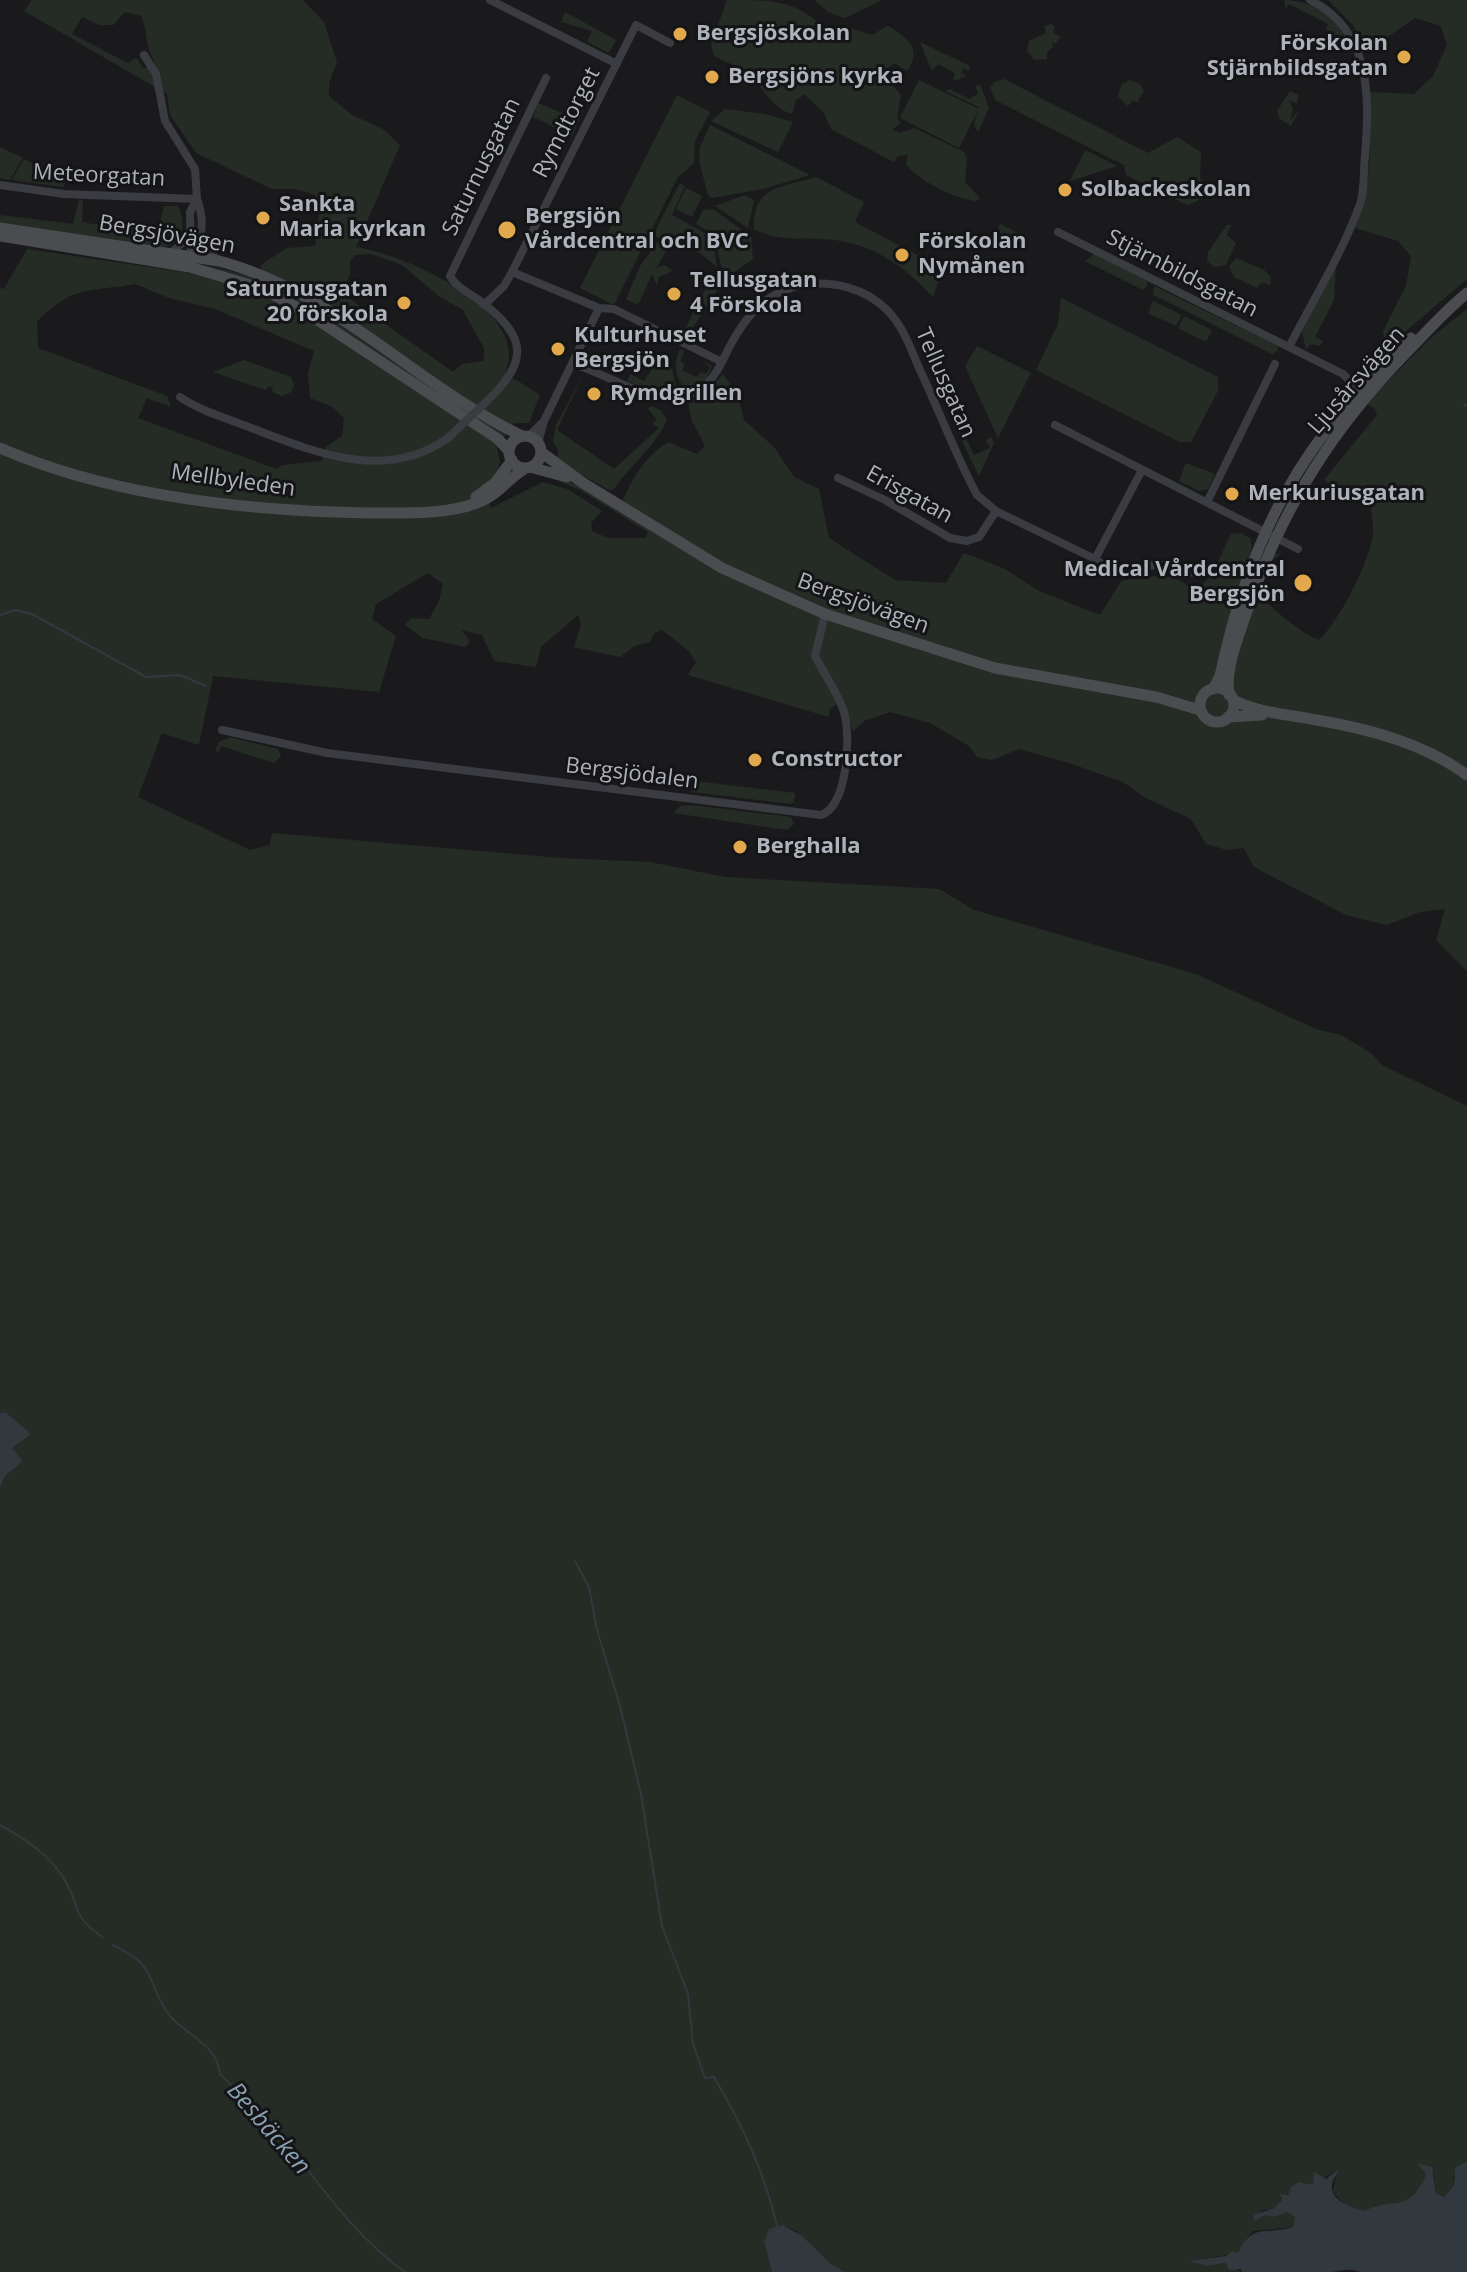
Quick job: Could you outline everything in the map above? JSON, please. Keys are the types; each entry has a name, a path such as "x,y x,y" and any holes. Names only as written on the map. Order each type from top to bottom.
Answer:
{"main road":[{"name":"Bergsjövägen","path":"0,228 171,253 245,282 292,304 498,439 510,456 528,467 583,483"},
{"name":"Bergsjövägen","path":"0,236 191,262 219,261 250,271 314,302 533,442 583,483 722,568 825,614 995,668 1156,697 1200,710 1211,721 1228,717 1287,715"},
{"name":"Ljusårsvägen","path":"1209,691 1220,676 1241,597 1305,456 1361,393 1467,293"},
{"path":"510,456 512,442 533,442 528,467"},
{"name":"Mellbyleden","path":"0,448 111,482 255,507 415,513 466,505 493,495 528,467"},
{"name":"Mellbyleden","path":"466,505 495,483 510,456"},
{"name":"Ljusårsvägen","path":"1231,697 1228,676 1270,534"},
{"name":"Bergsjövägen","path":"1156,697 1209,691 1287,715 1402,742 1440,758 1467,775"},
{"path":"1200,710 1209,691"},
{"path":"1228,717 1231,697"}],"street":[{"path":"490,0 617,64"},
{"path":"1289,347 1361,202 1366,142 1365,72 1358,48 1333,14 1310,0"},
{"name":"Rymdtorget","path":"484,305 504,286 512,272 636,25 670,43"},
{"name":"Meteorgatan","path":"144,55 156,74 165,121 195,169 197,199 202,214 200,239"},
{"name":"Saturnusgatan","path":"180,397 304,448 347,460 382,460 414,455 448,438 510,379 518,349 512,333 484,305 452,281 451,271 546,78"},
{"name":"Meteorgatan","path":"0,185 74,194 197,199"},
{"name":"Meteorgatan","path":"191,262 190,212 197,199"},
{"name":"Stjärnbildsgatan","path":"1058,232 1343,374 1361,393"},
{"path":"171,253 189,237"},
{"path":"191,262 200,239 219,261"},
{"path":"512,272 599,308 614,309 722,362"},
{"name":"Tellusgatan","path":"573,364 649,396 671,399 695,393 711,381 752,312 780,292 816,284 844,286 884,307 906,337 974,490 996,511 1095,559"},
{"path":"533,442 599,308"},
{"path":"1207,502 1275,364"},
{"path":"1055,425 1298,549"},
{"path":"1142,470 1095,559 1115,574 1158,564 1193,573"},
{"name":"Erisgatan","path":"838,478 956,540 979,537 996,511"},
{"name":"Bergsjödalen","path":"222,730 327,753 821,815 831,811 838,800 847,740 841,706 815,656 825,614"}],"shaded area":[{"path":"32,0 303,0 324,22 337,62 329,83 329,96 352,115 383,129 400,145 356,247 404,261 432,274 459,289 483,308 501,328 509,350 505,373 540,395 529,423 514,423 497,448 500,463 496,475 511,467 515,470 486,497 491,508 543,482 567,489 602,511 591,523 592,531 608,538 645,538 648,532 580,490 549,477 622,502 640,468 668,442 697,454 705,446 691,419 688,402 704,395 723,374 738,396 744,420 774,447 794,477 819,489 829,538 895,580 946,583 964,553 1005,569 1039,591 1100,615 1122,580 1168,576 1192,590 1200,589 1214,570 1231,534 1241,533 1250,538 1252,546 1244,584 1255,593 1274,554 1281,554 1272,560 1257,595 1295,626 1319,640 1336,619 1352,590 1366,560 1373,531 1371,508 1324,480 1377,415 1375,409 1366,403 1432,337 1467,309 1467,971 1436,940 1445,909 1420,912 1387,925 1346,915 1254,867 1244,848 1227,850 1206,844 1191,819 1144,797 1123,782 1019,749 992,760 977,757 969,746 930,723 890,712 864,721 853,731 843,699 829,710 829,717 688,675 696,662 689,651 662,630 654,633 650,642 635,646 620,657 574,647 581,625 578,615 541,647 536,667 494,661 482,635 461,630 470,641 466,647 423,638 405,625 411,618 429,619 439,601 443,584 428,573 376,604 372,619 396,636 379,692 213,676 199,745 162,733 138,797 250,850 270,845 272,833 560,858 650,862 725,877 939,889 974,910 1196,974 1316,1029 1341,1035 1371,1053 1382,1065 1467,1106 1467,2161 1453,2177 1455,2186 1444,2198 1436,2193 1434,2174 1423,2166 1426,2174 1417,2194 1404,2204 1375,2206 1365,2212 1346,2205 1333,2191 1338,2169 1313,2185 1292,2189 1274,2208 1260,2211 1265,2215 1287,2212 1296,2217 1293,2227 1253,2231 1238,2253 1190,2261 1207,2266 1226,2263 1242,2272 845,2272 831,2264 796,2231 783,2225 764,2243 772,2272 0,2272 0,1488 5,1476 23,1461 12,1448 30,1434 5,1412 0,1413 0,288 4,289 27,249 190,273 254,292 258,284 200,263 259,279 262,264 287,248 315,246 320,206 315,195 295,189 272,189 196,153 170,115 167,94 24,11","holes":["125,12 141,16 149,51 155,62 144,69 136,58 128,63 72,34 82,17 99,25 113,25","371,254 402,265 440,297 463,310 484,348 484,361 462,364 453,372 343,294 350,274 350,261 355,255","135,284 169,298 215,309 314,351 308,373 310,398 333,407 344,418 342,436 326,447 322,461 283,465 276,469 138,418 147,398 171,407 167,396 38,348 37,322 71,296"]},
{"path":"727,0 784,4 806,14 830,32 853,29 872,35 888,26 907,39 913,56 907,71 894,63 881,73 901,95 897,118 901,123 892,130 901,133 914,128 964,152 967,158 965,182 980,198 977,201 968,200 929,183 906,165 908,155 898,156 894,162 831,129 824,113 804,94 796,100 792,114 777,106 751,76 714,56 711,44"},
{"path":"815,0 882,0 845,18 828,12"},
{"path":"1284,0 1320,10 1334,21 1344,36 1338,37 1326,29 1328,24 1289,4 1286,9"},
{"path":"1328,0 1467,0 1467,279 1393,342 1384,337 1383,331 1406,286 1411,256 1398,241 1355,228 1368,178 1370,92 1414,94 1433,76 1447,45 1441,26 1415,18 1386,38 1364,44 1353,25"},
{"path":"565,12 616,40 609,53 587,42 592,31 561,22"},
{"path":"1051,24 1055,27 1053,33 1061,37 1055,44 1051,41 1053,47 1047,52 1047,59 1034,60 1027,51 1029,41 1046,33 1044,26"},
{"path":"920,42 970,66 969,71 963,68 961,73 967,76 953,81 955,73 938,64 932,71"},
{"path":"1004,79 1148,153 1177,137 1201,152 1200,178 1205,187 1198,201 1187,205 1126,175 1124,165 995,100 990,88 994,82"},
{"path":"919,80 979,109 959,148 900,118"},
{"path":"1130,80 1140,84 1144,91 1138,100 1140,102 1132,101 1128,106 1118,96 1122,84"},
{"path":"980,84 989,108 978,132 974,125 979,107 945,91 950,89 969,99 978,94 975,86"},
{"path":"1290,91 1299,95 1297,103 1289,101 1293,109 1290,121 1299,110 1291,126 1279,118 1277,111"},
{"path":"591,94 572,136 533,117 538,103 577,119"},
{"path":"677,95 710,112 695,141 694,163 678,177 614,305 580,288"},
{"path":"725,109 765,114 793,122 778,152 711,121"},
{"path":"710,125 810,175 763,189 712,198 708,195 699,161 700,147"},
{"path":"0,147 23,158 10,180 0,178"},
{"path":"1085,150 1117,166 1070,181"},
{"path":"24,159 66,180 63,187 12,180"},
{"path":"816,177 864,202 855,222 923,258 936,258 941,274 933,297 897,264 869,249 838,240 779,237 754,229 758,204 764,196 781,187"},
{"path":"680,183 685,186 672,215 712,237 717,267 700,253 673,239 656,268 665,265 673,271 659,277 657,286 652,274 638,305 626,299 640,266 660,239 653,235"},
{"path":"686,188 702,196 692,217 676,209"},
{"path":"745,195 754,200 748,228 715,206"},
{"path":"79,199 83,201 82,222 93,224 159,228 164,206 178,206 182,219 179,237 163,247 0,223 0,215 73,224"},
{"path":"713,209 751,237 753,259 729,276 721,266 714,234 696,224 703,210"},
{"path":"1000,224 1028,238 1023,249 995,236"},
{"path":"1227,225 1231,225 1227,235 1236,243 1226,265 1214,267 1207,261 1208,252"},
{"path":"1094,254 1147,281 1147,286 1143,290 1085,261"},
{"path":"1236,258 1264,270 1271,277 1270,285 1262,282 1257,288 1234,277 1229,267"},
{"path":"1336,264 1334,300 1315,337 1323,341 1320,346 1311,344 1306,349 1302,332"},
{"path":"717,267 725,278 690,332 685,329"},
{"path":"1154,286 1278,346 1277,351 1272,354 1153,295"},
{"path":"1061,298 1218,377 1218,391 1191,442 1180,442 1036,370 1058,324"},
{"path":"1153,301 1182,315 1176,326 1148,313"},
{"path":"1184,316 1212,330 1206,342 1178,328"},
{"path":"977,346 1031,373 998,438 965,366"},
{"path":"680,349 684,351 680,361 685,364 682,370 697,377 701,372 706,374 710,367 702,359 712,366 706,380 689,391 681,383 677,372 676,360"},
{"path":"244,360 291,377 294,385 291,392 282,396 272,392 273,388 269,386 265,390 213,372"},
{"path":"655,364 672,368 676,388 671,394 654,392 627,381 630,374 644,381"},
{"path":"583,375 557,430 614,469 659,428 652,424 657,420 648,409 651,406 660,410 667,419 657,437 614,489 609,490 557,461 558,449 553,442 556,425"},
{"path":"958,422 974,455 990,448 986,440 991,437 994,443 979,476 954,424"},
{"path":"1186,463 1215,474 1208,489 1199,491 1179,481"},
{"path":"230,737 278,749 281,756 274,763 221,746 218,752 215,751 219,742"},
{"path":"690,783 795,793 794,802 692,792"},
{"path":"680,806 791,817 794,824 787,830 673,813"},
{"path":"5,1412 31,1434 12,1448 23,1461 5,1476 0,1488 0,1413"},
{"path":"1467,2161 1467,2272 1242,2272 1241,2269 1229,2270 1226,2263 1207,2266 1189,2261 1226,2256 1232,2251 1238,2253 1254,2234 1293,2227 1295,2217 1287,2212 1273,2217 1265,2215 1254,2221 1254,2215 1274,2208 1282,2200 1280,2194 1288,2195 1291,2187 1299,2182 1313,2185 1314,2172 1326,2179 1338,2169 1332,2187 1336,2198 1365,2211 1407,2200 1414,2195 1426,2174 1417,2163 1432,2167 1436,2193 1444,2197 1454,2186 1455,2168"},
{"path":"783,2225 802,2236 831,2264 845,2272 772,2272 764,2242 769,2229"}],"waterway":[{"path":"0,615 15,610 32,614 146,677 180,675 206,686"},
{"path":"575,1561 589,1587 597,1630 620,1706 641,1794 662,1926 688,1994 693,2044 705,2078 714,2077 743,2130 766,2187 777,2226"},
{"path":"0,1825 28,1842 53,1864 66,1882 81,1918 103,1938"},
{"name":"Besbäcken","path":"113,1945 140,1962 168,2013 209,2050 220,2074 274,2130 350,2222 376,2249 405,2272"}],"place":[{"name":"Bergsjöskolan","path":"680,34"},
{"name":"Förskolan Stjärnbildsgatan","path":"1404,57"},
{"name":"Bergsjöns kyrka","path":"712,77"},
{"name":"Solbackeskolan","path":"1065,190"},
{"name":"Sankta Maria kyrkan","path":"263,218"},
{"name":"Bergsjön Vårdcentral och BVC","path":"507,230"},
{"name":"Förskolan Nymånen","path":"902,255"},
{"name":"Tellusgatan 4 Förskola","path":"674,294"},
{"name":"Saturnusgatan 20 förskola","path":"404,303"},
{"name":"Kulturhuset Bergsjön","path":"558,349"},
{"name":"Rymdgrillen","path":"594,394"},
{"name":"Merkuriusgatan","path":"1232,494"},
{"name":"Medical Vårdcentral Bergsjön","path":"1303,583"},
{"name":"Constructor","path":"755,760"},
{"name":"Berghalla","path":"740,847"}]}
